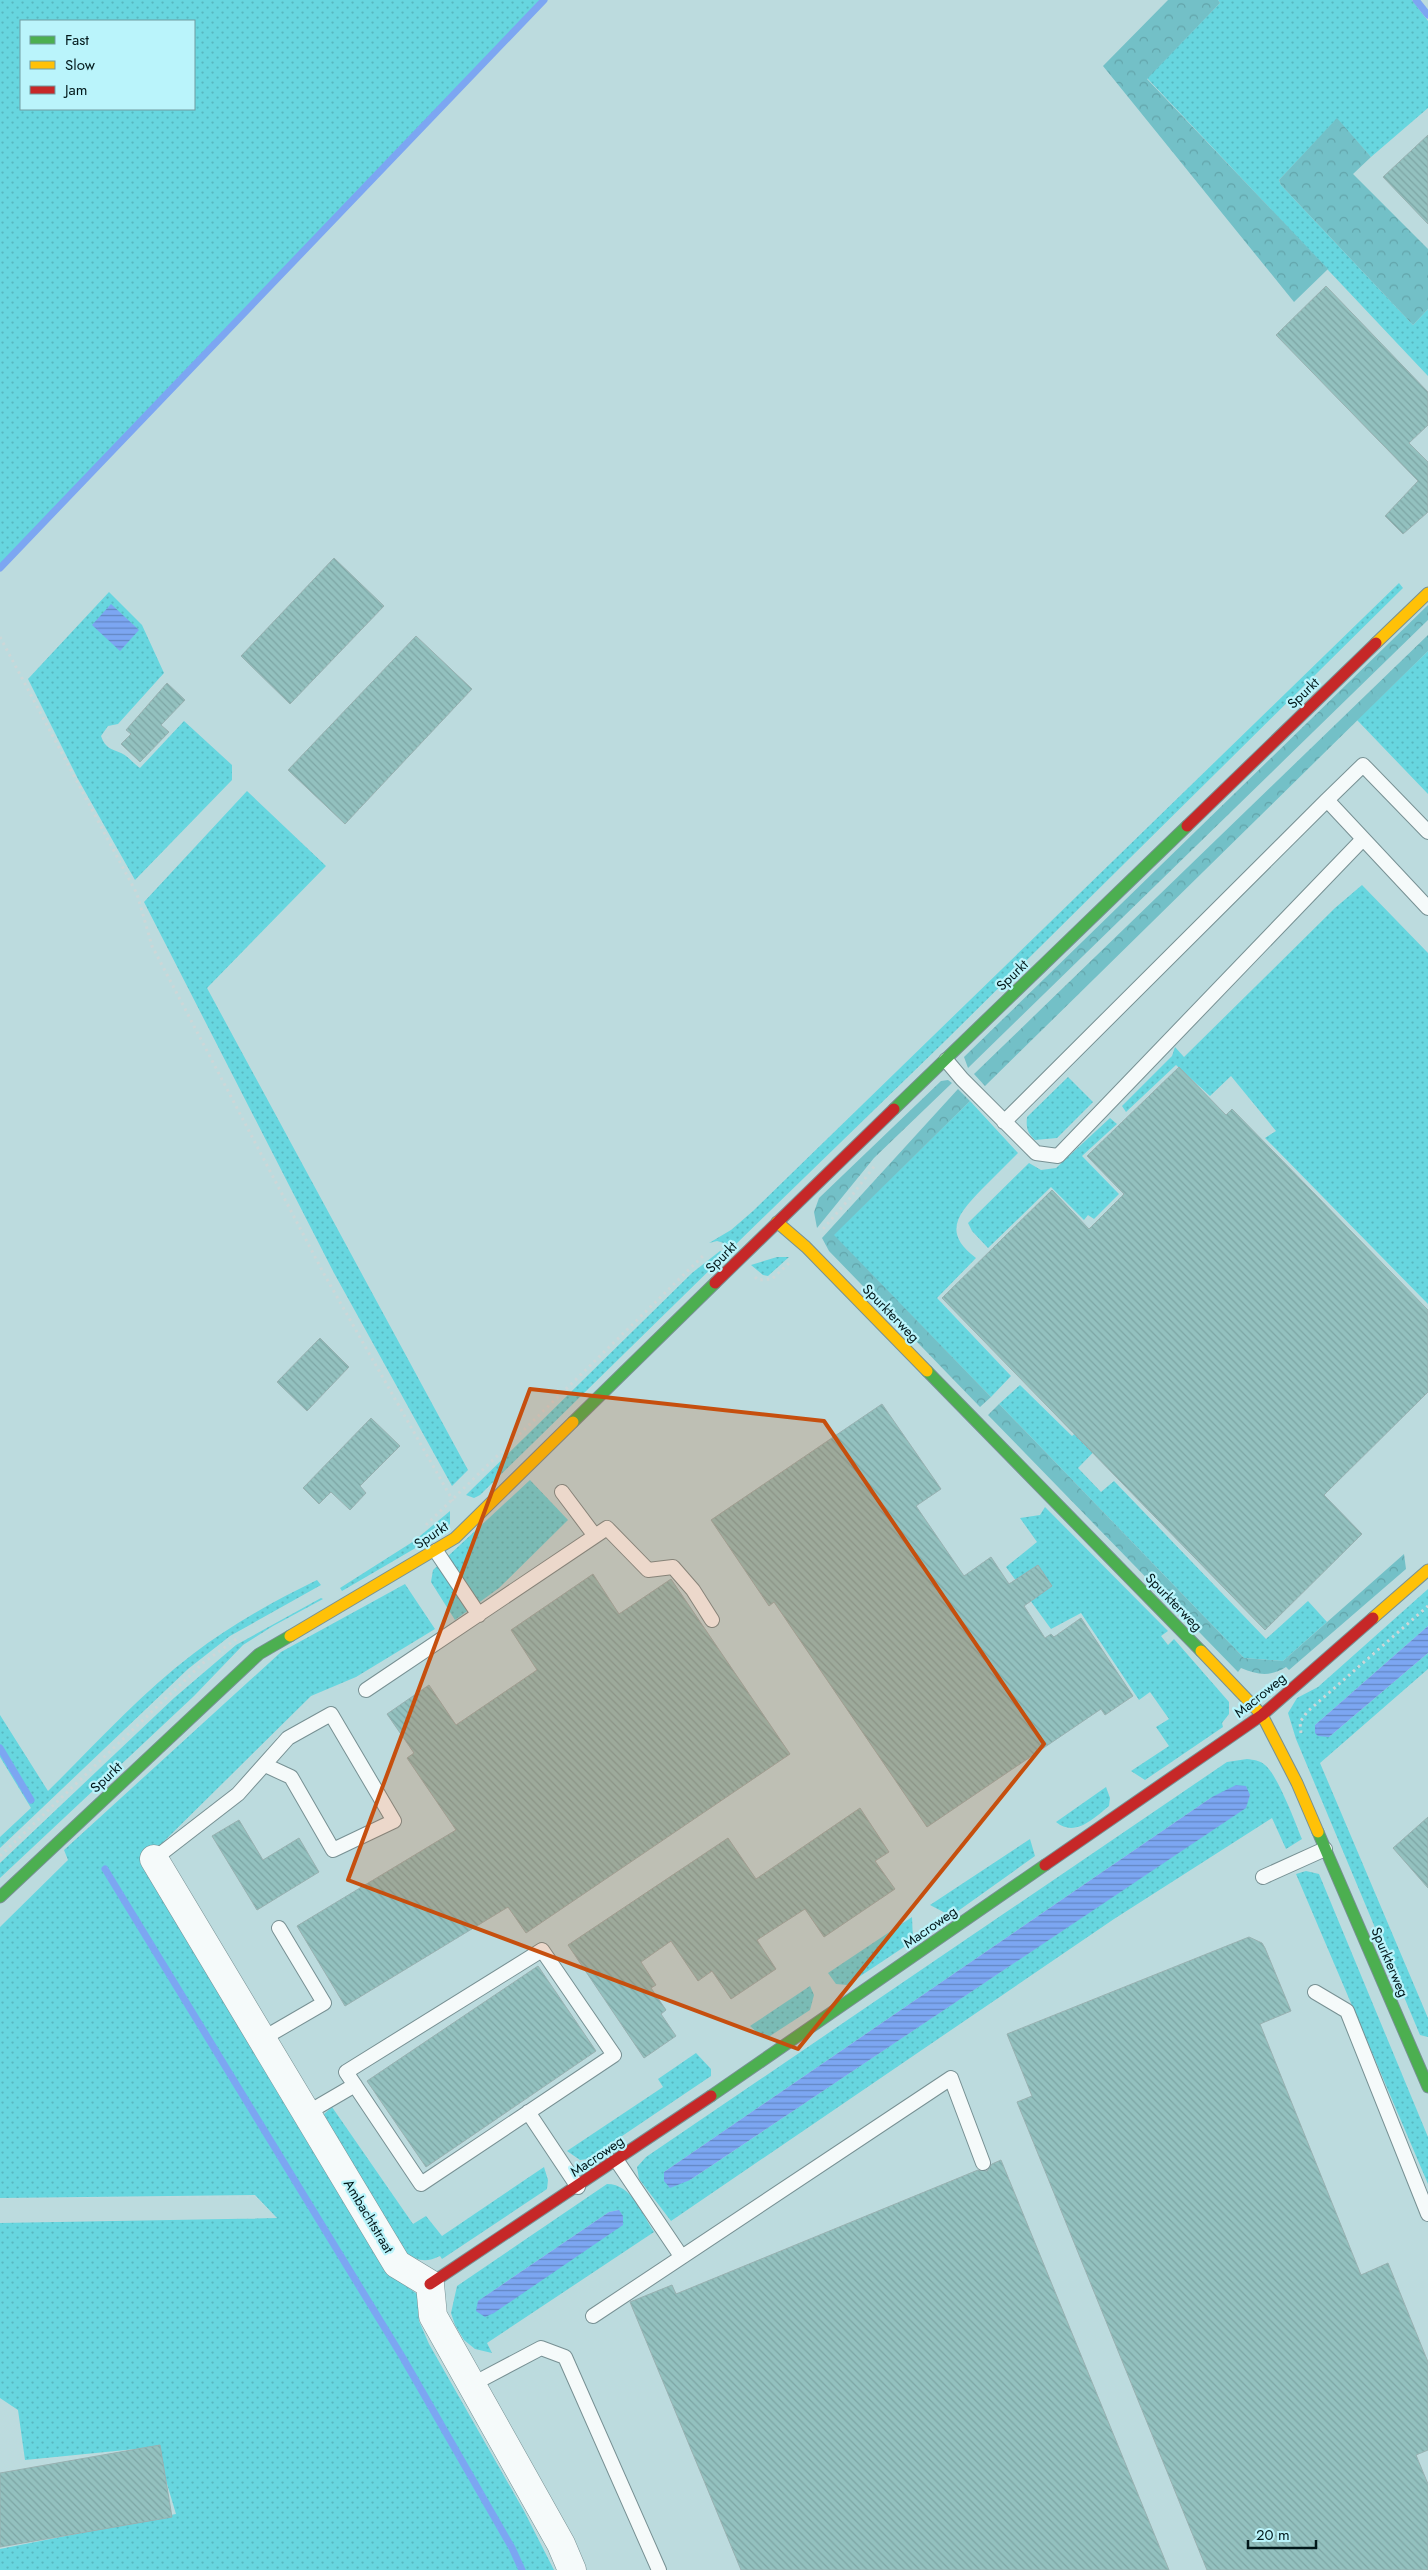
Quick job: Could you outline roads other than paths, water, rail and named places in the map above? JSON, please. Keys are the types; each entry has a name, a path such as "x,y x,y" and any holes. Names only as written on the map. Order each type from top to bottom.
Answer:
{"street":[{"name":"Spurkt","path":"0,1897 259,1654 436,1551 454,1538 777,1222 1428,593"},
{"name":"Spurkterweg","path":"777,1222 806,1247 1262,1715 1297,1783 1428,2087"},
{"name":"Macroweg","path":"430,2284 617,2161 1262,1715 1428,1570"},
{"name":"Ambachtstraat","path":"154,1859 397,2264 430,2284"},
{"path":"430,2284 433,2316 561,2544 572,2570"}],"lane":[{"path":"1004,1122 1363,765 1428,832"},
{"path":"1327,800 1428,908"},
{"path":"946,1060 962,1079 1036,1154 1058,1156 1363,838"},
{"path":"562,1492 595,1536"},
{"path":"366,1690 607,1528 648,1570 673,1567 693,1590 712,1620"},
{"path":"436,1551 478,1615"},
{"path":"154,1859 238,1794 288,1738 331,1714 394,1820 332,1850 291,1778 265,1765"},
{"path":"1263,1877 1325,1849"},
{"path":"262,2039 324,2003 280,1928"},
{"path":"542,1950 614,2055 421,2184 355,2085 346,2072 542,1950"},
{"path":"1315,1992 1347,2012 1428,2214"},
{"path":"594,2316 681,2256 951,2078 983,2163"},
{"path":"307,2113 355,2085"},
{"path":"528,2112 578,2187"},
{"path":"617,2161 681,2256"},
{"path":"471,2385 541,2348 565,2357 659,2570"}],"waterway":[{"path":"0,568 544,0"},
{"path":"1416,0 1428,15"},
{"path":"0,1748 31,1800"},
{"path":"105,1869 403,2358 512,2548 522,2570"}]}
